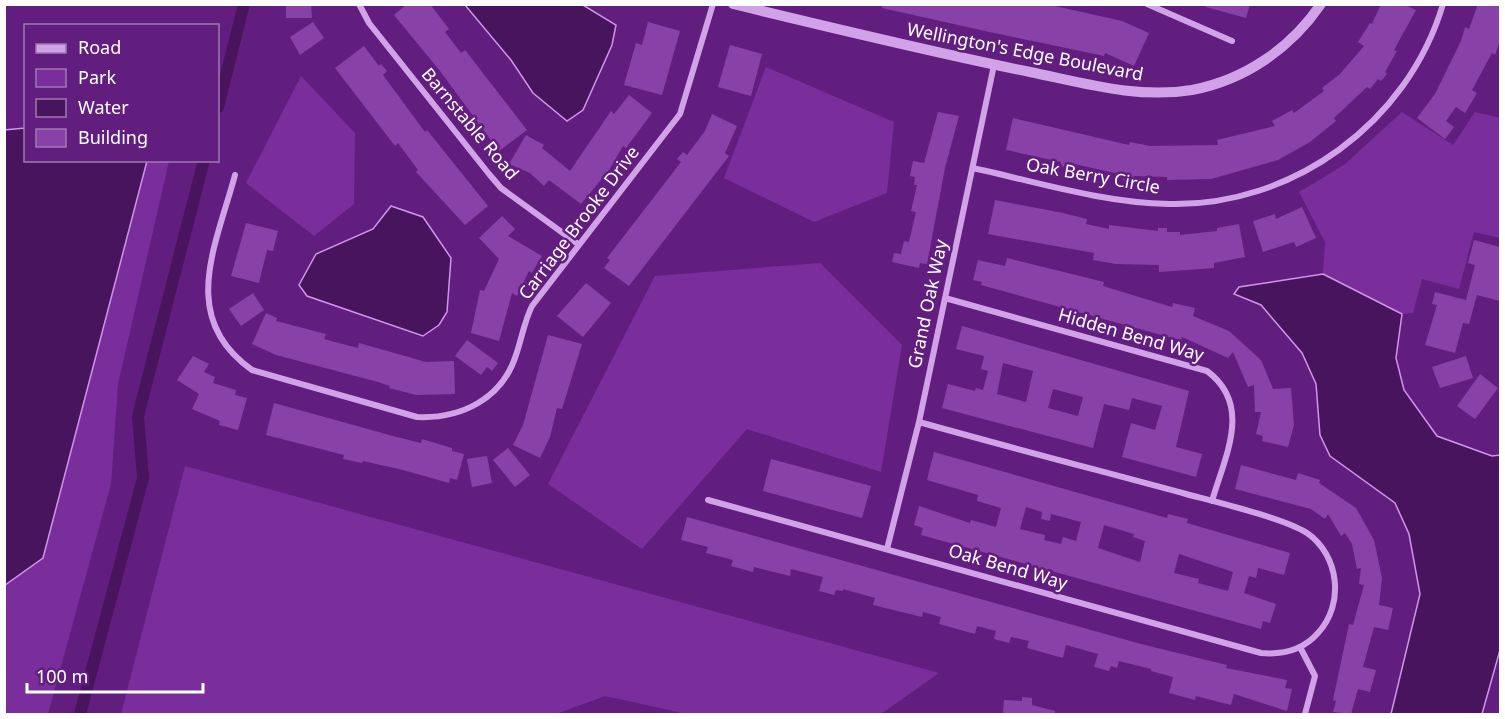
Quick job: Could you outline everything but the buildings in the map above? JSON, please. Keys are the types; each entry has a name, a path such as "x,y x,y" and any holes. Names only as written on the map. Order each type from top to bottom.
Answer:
{"street":[{"name":"Barnstable Road","path":"359,4 369,23 501,188 578,244"},
{"name":"Carriage Brooke Drive","path":"235,175 208,274 207,291 212,322 227,349 252,370 417,417 451,416 466,411 491,394 511,368 524,322 532,306 680,114 713,4"},
{"name":"Wellington's Edge Boulevard","path":"733,4 994,64 1132,92 1169,93 1193,89 1238,75 1270,56 1296,35 1321,4"},
{"path":"1148,4 1232,40"},
{"name":"Oak Berry Circle","path":"973,168 1141,203 1201,203 1263,190 1306,172 1332,156 1367,128 1395,96 1423,54 1437,24 1443,4"},
{"name":"Grand Oak Way","path":"887,549 919,422 994,64"},
{"name":"Hidden Bend Way","path":"945,298 1207,371 1217,378 1230,399 1234,421 1212,501"},
{"path":"919,422 1212,501 1297,528 1316,541 1325,552 1335,579 1333,607 1320,631 1300,647 1315,676 1305,714"},
{"name":"Oak Bend Way","path":"708,500 1261,653 1287,652 1300,647"}],"green space":[{"path":"766,67 894,122 887,193 814,222 724,178"},
{"path":"301,76 355,133 354,204 314,236 246,183"},
{"path":"1402,112 1453,145 1475,112 1500,118 1500,238 1474,232 1459,289 1422,279 1413,313 1402,314 1323,274 1325,242 1299,192 1344,165"},
{"path":"147,162 169,162 118,384 111,484 48,714 5,714 4,585 43,558"},
{"path":"820,263 902,345 881,472 747,429 642,549 548,484 655,276"},
{"path":"185,466 939,673 881,714 681,714 605,696 556,714 121,714"}],"water":[{"path":"465,5 583,5 616,25 612,45 583,110 567,121 533,93 511,60"},
{"path":"24,128 24,162 147,162 43,558 5,585 4,130"},
{"path":"391,206 423,217 451,258 447,312 439,325 423,336 307,296 299,285 316,254 373,229"},
{"path":"1323,274 1402,314 1396,358 1404,390 1437,436 1492,456 1500,455 1500,650 1482,714 1391,714 1420,594 1409,534 1395,503 1330,456 1320,435 1316,384 1302,353 1261,305 1234,294 1239,287"}],"waterway":[{"path":"219,103 244,4"},
{"path":"80,714 143,478 138,416 203,162"}]}
